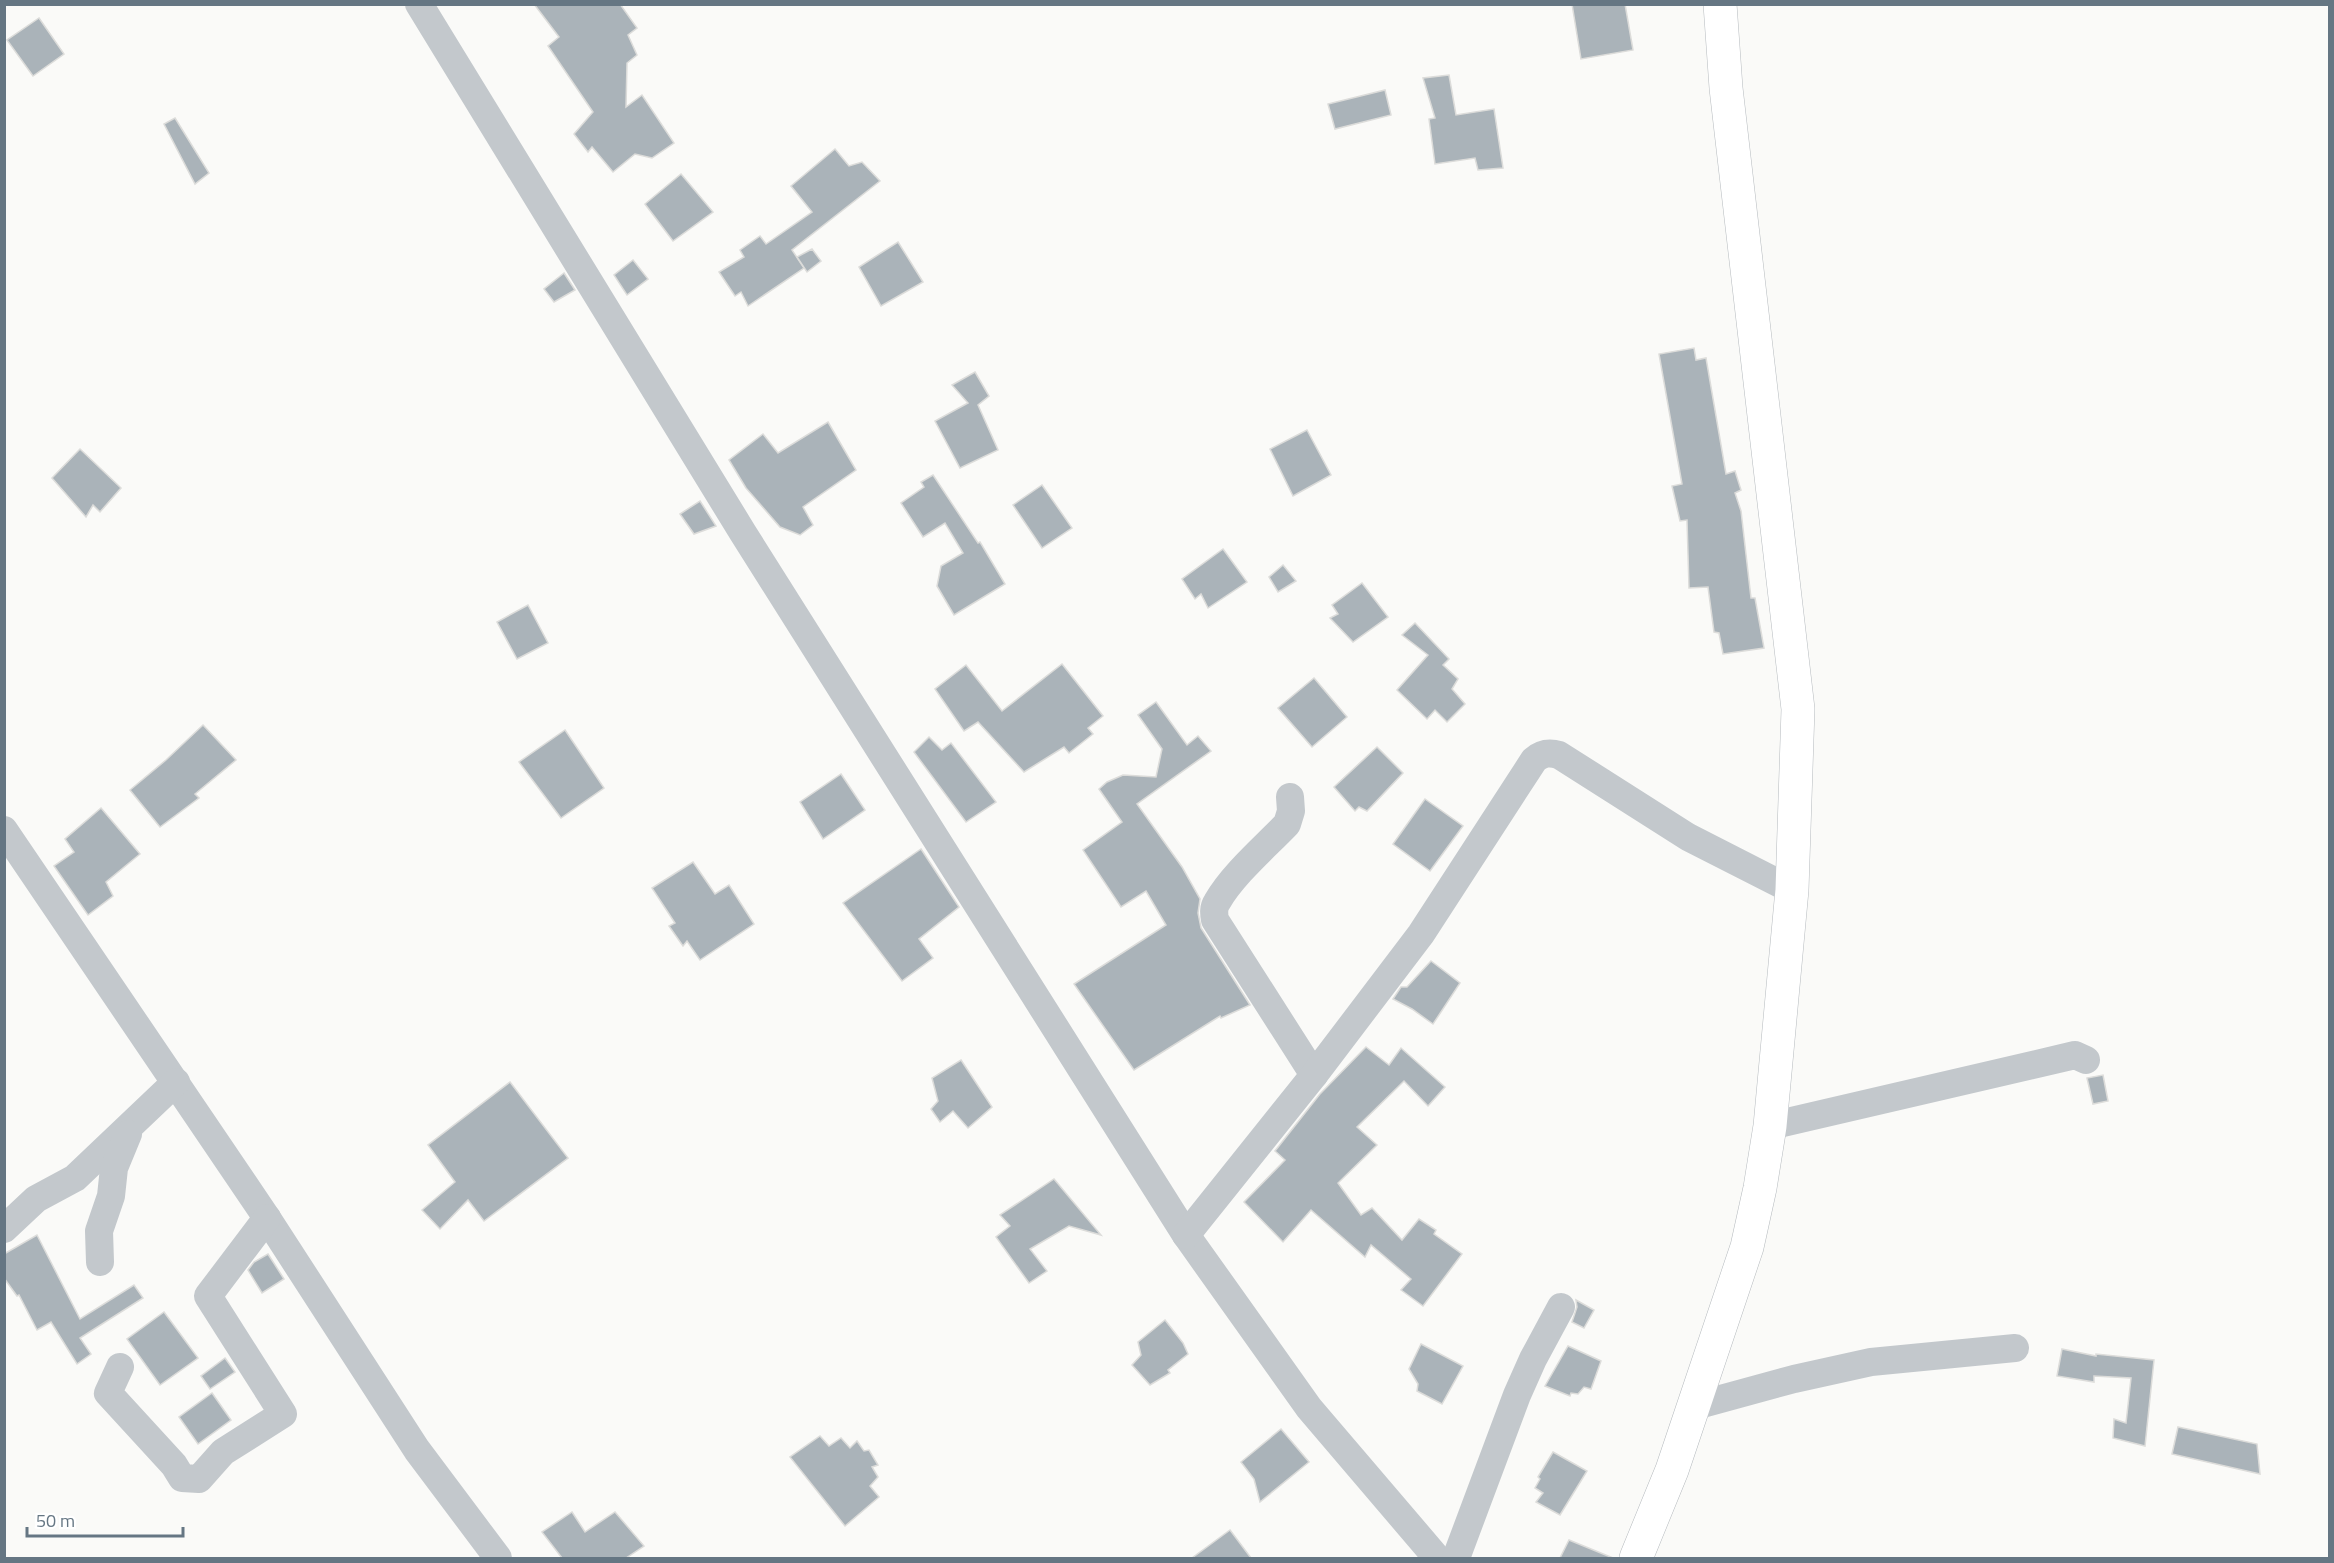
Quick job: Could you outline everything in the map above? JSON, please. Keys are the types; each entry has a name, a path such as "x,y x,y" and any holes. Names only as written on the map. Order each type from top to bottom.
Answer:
{"main road":[{"path":"1636,1558 1695,1406 1747,1247 1770,1126 1792,890 1798,766 1798,709 1726,88 1720,4"}],"street":[{"path":"419,4 743,533 1186,1235 1309,1407 1437,1557 1533,1359 1561,1307"},
{"path":"1186,1235 1314,1075 1421,934 1534,760 1545,753 1559,755 1688,837 1792,890"},
{"path":"1290,796 1291,811 1287,824 1215,903 1214,911 1215,920 1314,1075"},
{"path":"4,830 267,1218 417,1450 498,1558"},
{"path":"1770,1126 2075,1055 2086,1060"},
{"path":"4,1229 36,1199 75,1178 176,1082"},
{"path":"100,1262 99,1231 111,1196 114,1168 133,1123"},
{"path":"120,1367 108,1394 174,1465 182,1478 198,1479 223,1452 283,1414 208,1296 267,1218"},
{"path":"1695,1406 1784,1381 1871,1362 2015,1348"}],"building":[{"path":"534,4 620,4 637,28 628,35 637,55 627,63 626,107 642,95 674,143 652,158 635,154 613,172 592,147 588,152 574,134 593,112 548,46 559,37"},
{"path":"1572,4 1625,4 1633,50 1581,59"},
{"path":"39,18 64,54 33,76 7,40"},
{"path":"1449,75 1456,115 1494,109 1503,168 1478,170 1475,158 1435,164 1429,119 1435,118 1423,78"},
{"path":"1385,90 1391,115 1335,129 1328,104"},
{"path":"175,118 209,173 195,184 164,124"},
{"path":"835,149 849,166 862,162 880,181 792,250 804,268 748,306 741,292 735,296 719,272 744,257 740,250 760,236 766,244 812,212 791,186"},
{"path":"681,174 713,212 673,241 645,204"},
{"path":"898,242 923,282 881,306 859,267"},
{"path":"812,249 821,261 807,272 797,257"},
{"path":"633,260 648,279 627,295 614,275"},
{"path":"564,273 575,290 554,302 544,289"},
{"path":"1694,348 1696,360 1706,358 1726,474 1735,471 1741,490 1735,493 1741,511 1751,598 1755,598 1764,648 1723,654 1719,633 1714,632 1708,587 1689,588 1687,520 1680,521 1672,486 1682,484 1659,354"},
{"path":"975,372 989,396 978,405 998,450 960,468 935,421 968,403 952,385"},
{"path":"828,422 856,470 803,507 813,525 800,535 780,527 746,488 729,460 763,434 778,453"},
{"path":"1307,430 1331,475 1293,496 1270,449"},
{"path":"80,449 121,488 100,512 93,505 86,517 52,478"},
{"path":"933,475 978,543 980,542 1005,584 954,615 937,586 941,566 963,553 945,523 923,537 901,503 924,487 921,482"},
{"path":"1042,485 1072,528 1042,548 1013,505"},
{"path":"700,501 716,526 694,534 680,514"},
{"path":"1223,549 1247,582 1208,608 1201,594 1195,599 1182,579"},
{"path":"1283,565 1296,581 1278,592 1269,577"},
{"path":"1362,583 1388,617 1353,642 1330,618 1338,614 1332,605"},
{"path":"528,605 548,643 517,659 497,622"},
{"path":"1415,623 1449,659 1443,665 1458,679 1452,689 1465,704 1447,722 1435,710 1427,719 1397,690 1428,655 1402,635"},
{"path":"1062,664 1103,716 1088,728 1093,734 1069,753 1064,747 1024,772 978,722 964,731 935,689 966,665 1002,711"},
{"path":"1314,678 1347,717 1312,747 1278,708"},
{"path":"1156,702 1187,745 1198,736 1211,751 1137,804 1182,867 1200,899 1198,913 1201,928 1250,1005 1221,1018 1220,1016 1134,1070 1074,984 1166,925 1146,891 1121,907 1083,850 1122,822 1099,789 1107,782 1123,775 1156,777 1162,749 1138,715"},
{"path":"203,725 236,760 195,794 199,798 160,827 130,790"},
{"path":"565,730 604,788 561,818 519,762"},
{"path":"929,737 942,750 951,743 996,802 966,822 914,752"},
{"path":"1377,747 1403,773 1367,811 1359,807 1355,811 1334,787"},
{"path":"841,774 865,810 823,839 800,802"},
{"path":"1425,799 1463,826 1430,871 1393,844"},
{"path":"101,808 140,854 106,882 113,896 88,915 54,866 74,852 65,839"},
{"path":"921,849 959,907 919,939 933,958 902,981 843,903"},
{"path":"693,862 715,894 729,885 754,924 700,960 687,941 683,946 669,926 675,923 652,888"},
{"path":"1431,961 1460,983 1433,1024 1393,999 1401,987 1407,987"},
{"path":"1366,1047 1389,1065 1401,1048 1445,1087 1428,1106 1404,1081 1357,1127 1377,1145 1338,1183 1361,1215 1372,1208 1402,1240 1419,1219 1436,1230 1434,1234 1462,1254 1423,1306 1401,1290 1411,1279 1371,1245 1365,1257 1311,1210 1283,1242 1244,1202 1285,1160 1275,1151 1320,1094"},
{"path":"961,1060 992,1107 968,1128 953,1111 940,1122 931,1109 938,1101 932,1078"},
{"path":"2103,1075 2108,1101 2093,1104 2087,1078"},
{"path":"510,1082 568,1158 484,1221 468,1200 440,1229 422,1210 455,1182 428,1145"},
{"path":"1054,1179 1101,1235 1069,1226 1030,1249 1047,1271 1029,1283 996,1237 1010,1226 1000,1215"},
{"path":"37,1235 80,1319 134,1285 143,1298 80,1338 91,1354 77,1364 51,1322 37,1330 19,1295 17,1296 4,1278 4,1254"},
{"path":"268,1254 284,1279 262,1293 248,1270 254,1262"},
{"path":"1576,1300 1594,1310 1584,1328 1572,1322 1577,1307"},
{"path":"164,1312 198,1358 160,1385 127,1339"},
{"path":"1165,1320 1183,1343 1188,1354 1168,1370 1170,1373 1150,1385 1132,1365 1141,1355 1138,1342"},
{"path":"1421,1344 1463,1366 1442,1404 1417,1391 1418,1384 1409,1369"},
{"path":"1568,1346 1601,1361 1591,1389 1584,1387 1578,1394 1571,1393 1570,1396 1545,1386"},
{"path":"2062,1349 2096,1356 2096,1354 2154,1360 2145,1446 2113,1438 2114,1419 2126,1423 2131,1378 2094,1376 2094,1382 2057,1376"},
{"path":"225,1358 235,1372 210,1389 201,1376"},
{"path":"212,1393 231,1420 198,1444 179,1417"},
{"path":"2178,1427 2257,1444 2260,1474 2172,1454"},
{"path":"1281,1429 1309,1462 1260,1502 1254,1479 1241,1462"},
{"path":"820,1436 829,1446 841,1438 850,1448 857,1441 864,1451 869,1450 878,1465 872,1467 878,1477 870,1486 879,1497 845,1526 790,1457"},
{"path":"1553,1452 1587,1471 1560,1515 1536,1502 1543,1493 1535,1488 1540,1479 1538,1477"},
{"path":"572,1512 585,1532 615,1512 644,1546 626,1558 562,1558 542,1532"},
{"path":"1230,1530 1251,1558 1192,1558"},
{"path":"1569,1540 1613,1558 1560,1558"}]}
